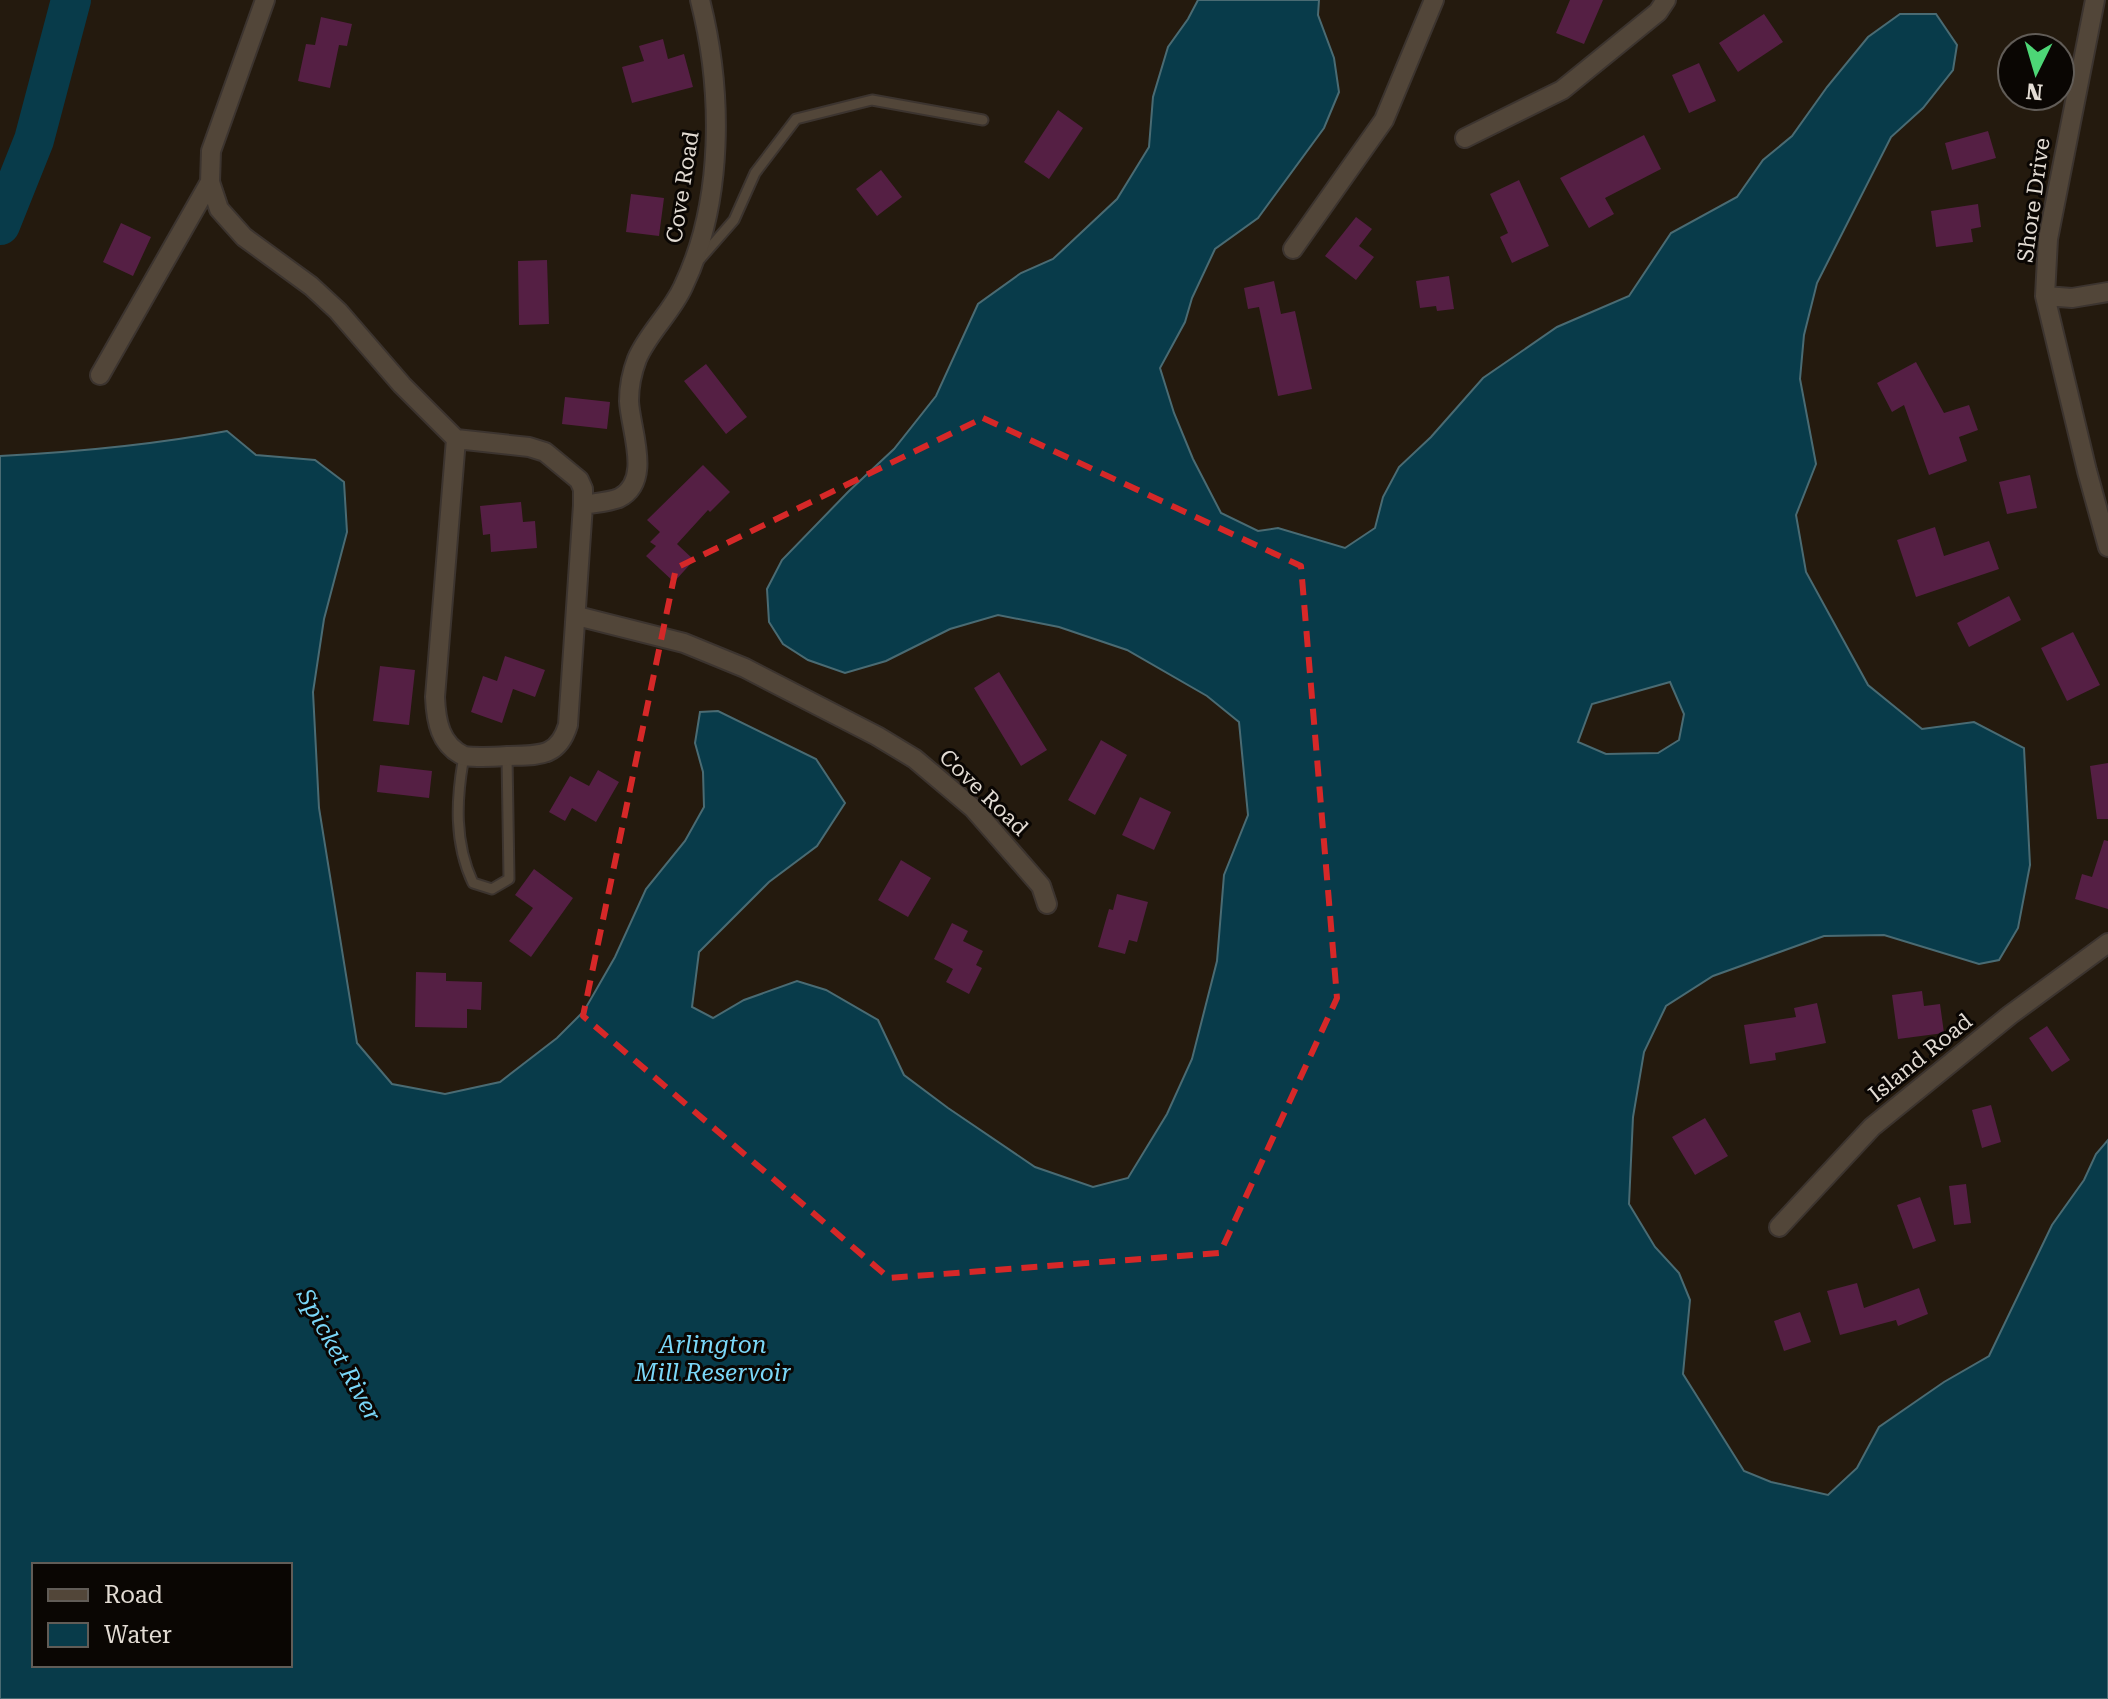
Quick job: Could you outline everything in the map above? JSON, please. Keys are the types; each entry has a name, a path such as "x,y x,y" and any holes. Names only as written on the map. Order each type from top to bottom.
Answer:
{"street":[{"path":"265,0 211,151 210,182 219,209 244,237 311,286 338,311 402,385 456,439 529,447 545,452 568,469 583,489 568,725 565,736 547,753 464,756 455,752 441,733 435,697 456,439"},
{"name":"Cove Road","path":"583,505 618,498 632,487 637,455 629,400 631,379 637,359 681,292 692,268 707,208 716,136 714,71 700,0"},
{"path":"1293,249 1384,120 1434,0"},
{"path":"1465,138 1562,90 1658,12 1666,0"},
{"name":"Shore Drive","path":"2095,0 2048,239 2045,296 2108,547"},
{"path":"100,375 210,182"},
{"path":"2045,296 2072,298 2108,292"},
{"name":"Cove Road","path":"577,616 684,643 745,668 915,759 973,808 1041,886 1047,904"},
{"name":"Island Road","path":"1779,1227 1872,1127 2010,1015 2108,943"}],"lane":[{"path":"692,268 734,220 755,173 796,119 872,100 983,120"},
{"path":"464,756 458,837 464,865 473,883 492,889 509,879 507,756"}],"highlighted area":[{"path":"983,418 1301,566 1337,998 1220,1253 889,1278 583,1016 676,568"}],"water":[{"name":"Arlington Mill Reservoir","path":"1198,0 1319,0 1318,15 1334,58 1339,92 1324,128 1258,218 1215,249 1192,298 1185,322 1160,368 1193,459 1221,513 1258,531 1278,528 1345,548 1375,528 1383,497 1399,467 1431,437 1483,378 1557,327 1629,296 1671,233 1737,197 1763,160 1792,136 1868,37 1900,14 1936,14 1957,45 1953,70 1923,108 1891,137 1817,283 1804,335 1800,379 1816,464 1796,515 1806,572 1868,685 1922,729 1974,722 2024,748 2030,865 2018,928 1999,960 1979,964 1884,935 1824,936 1713,976 1666,1006 1644,1052 1633,1117 1629,1204 1655,1247 1679,1273 1690,1300 1683,1374 1744,1471 1771,1482 1828,1495 1857,1468 1879,1427 1944,1382 1989,1356 2052,1225 2108,1140 2108,1699 0,1699 0,456 114,447 227,431 256,455 315,460 344,482 347,532 324,619 313,692 319,808 357,1043 392,1084 445,1094 500,1082 557,1038 584,1011 615,957 646,889 685,841 704,807 703,772 695,743 700,712 718,711 816,759 845,803 817,846 769,882 699,952 692,1007 713,1018 744,1000 797,981 826,990 878,1020 904,1075 1035,1167 1093,1187 1128,1178 1167,1114 1192,1059 1217,961 1224,875 1248,815 1239,722 1207,696 1127,650 1059,627 998,615 950,629 886,661 845,673 808,660 783,644 769,622 767,589 782,560 894,449 936,396 978,304 1021,273 1053,259 1117,199 1149,147 1153,97 1168,47","holes":["1670,682 1684,714 1679,740 1658,753 1606,754 1578,742 1592,704"]}],"building":[{"path":"1570,0 1603,0 1584,44 1556,33"},
{"path":"1764,14 1783,42 1738,72 1719,43"},
{"path":"321,17 352,24 347,46 339,45 330,88 298,81 306,44 315,45"},
{"path":"663,39 668,59 684,54 693,87 632,103 622,67 644,61 639,46"},
{"path":"1699,63 1716,101 1689,113 1672,75"},
{"path":"1058,110 1083,128 1049,179 1024,162"},
{"path":"1988,131 1996,158 1952,170 1945,143"},
{"path":"1644,135 1661,169 1605,198 1614,214 1589,228 1560,178"},
{"path":"881,170 902,197 877,216 856,189"},
{"path":"1519,180 1549,246 1512,263 1500,237 1508,233 1490,194"},
{"path":"631,194 664,198 659,236 626,232"},
{"path":"1978,204 1981,227 1971,229 1973,242 1936,247 1931,211"},
{"path":"1356,217 1372,229 1359,246 1374,257 1356,280 1325,256"},
{"path":"121,223 151,237 133,276 103,262"},
{"path":"547,260 549,324 519,325 518,261"},
{"path":"1449,276 1454,309 1437,311 1436,306 1420,308 1416,281"},
{"path":"1274,281 1281,314 1295,311 1312,389 1278,396 1259,307 1248,309 1244,288"},
{"path":"1916,362 1944,413 1969,405 1978,430 1959,437 1967,461 1929,475 1904,405 1892,412 1877,383"},
{"path":"706,364 747,417 726,434 684,381"},
{"path":"565,397 610,402 607,429 562,424"},
{"path":"703,465 730,492 710,512 708,510 677,544 694,560 674,582 646,556 656,546 650,542 660,532 647,520"},
{"path":"2030,475 2037,508 2007,514 1999,482"},
{"path":"521,502 523,522 535,521 537,548 491,552 490,534 483,535 480,506"},
{"path":"1935,527 1944,556 1989,541 1999,569 1916,597 1897,540"},
{"path":"2009,596 2021,620 1969,647 1957,623"},
{"path":"2073,632 2100,685 2067,701 2041,648"},
{"path":"505,656 545,670 535,697 513,689 502,723 471,712 483,676 497,681"},
{"path":"380,666 415,670 409,725 373,721"},
{"path":"999,672 1047,750 1021,766 974,688"},
{"path":"1101,740 1127,755 1095,815 1068,800"},
{"path":"2108,763 2108,819 2097,819 2090,766"},
{"path":"380,765 432,771 429,798 377,792"},
{"path":"598,770 619,782 596,822 572,808 565,821 549,812 570,776 589,786"},
{"path":"1140,797 1171,812 1154,850 1122,835"},
{"path":"2104,840 2108,841 2108,909 2075,899 2082,874 2092,877"},
{"path":"901,860 931,878 908,917 878,900"},
{"path":"534,869 573,898 531,957 509,941 533,908 515,895"},
{"path":"1117,894 1148,902 1137,942 1129,940 1125,954 1098,947 1109,909 1113,910"},
{"path":"952,923 968,931 963,941 983,951 976,965 982,968 969,994 946,982 953,969 934,959"},
{"path":"416,972 446,973 446,981 482,982 481,1010 467,1009 467,1028 415,1027"},
{"path":"1922,991 1924,1006 1940,1004 1944,1033 1898,1039 1892,995"},
{"path":"1817,1003 1826,1043 1775,1053 1776,1060 1750,1064 1744,1025 1796,1017 1794,1008"},
{"path":"2047,1026 2070,1060 2052,1072 2029,1038"},
{"path":"1991,1105 2001,1142 1982,1148 1972,1110"},
{"path":"1705,1118 1728,1156 1695,1175 1672,1137"},
{"path":"1966,1184 1971,1223 1954,1225 1949,1186"},
{"path":"1920,1197 1936,1241 1913,1249 1897,1205"},
{"path":"1857,1283 1864,1308 1919,1288 1928,1314 1898,1326 1896,1320 1840,1335 1827,1291"},
{"path":"1800,1312 1811,1342 1784,1351 1774,1321"}],"waterway":[{"name":"Spicket River","path":"0,225 34,140 71,0"}]}
